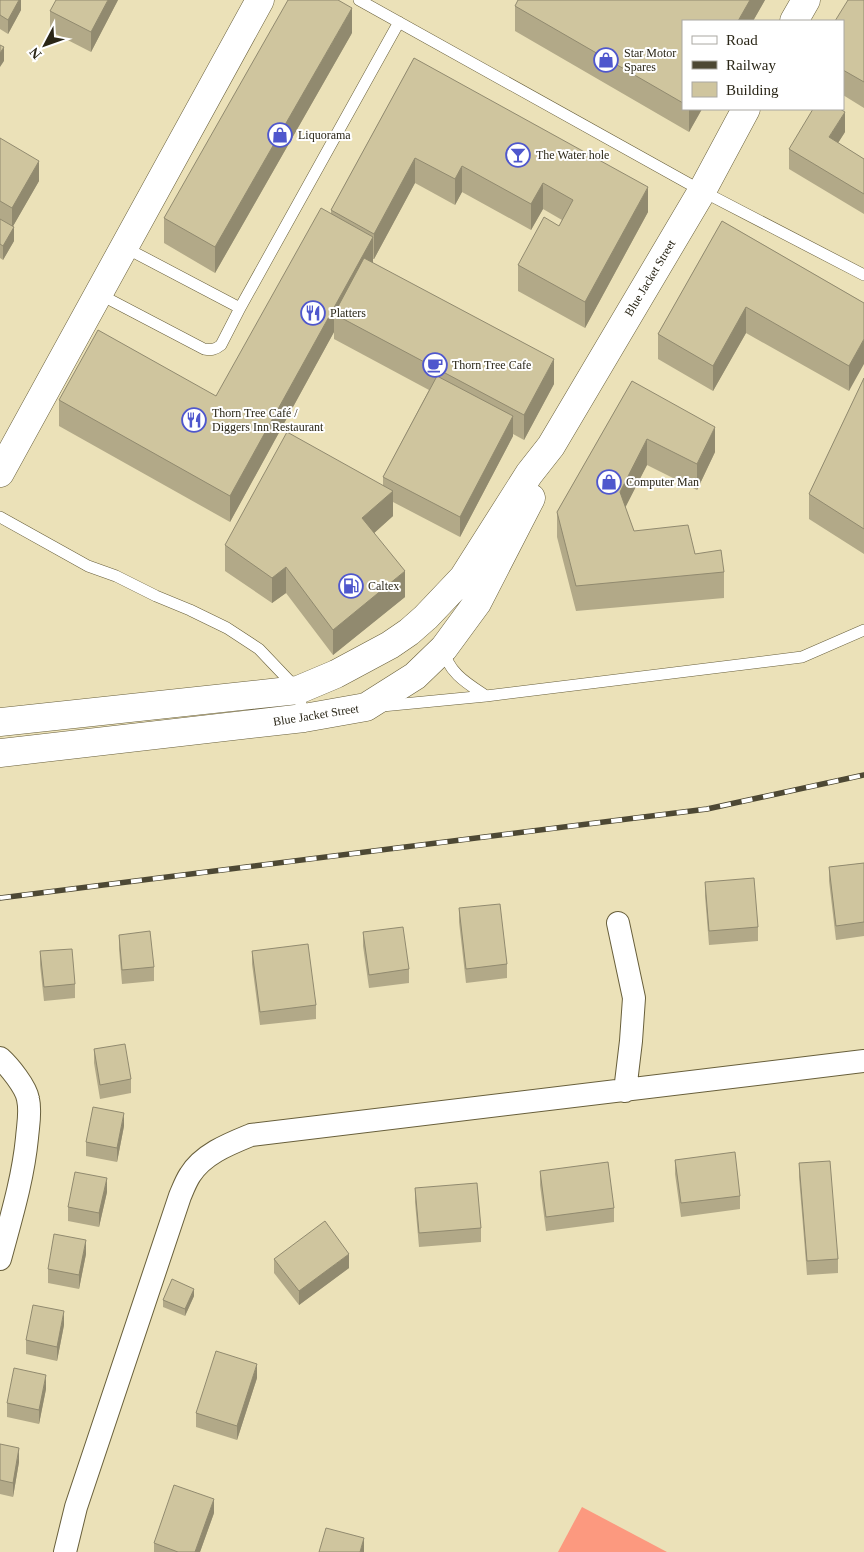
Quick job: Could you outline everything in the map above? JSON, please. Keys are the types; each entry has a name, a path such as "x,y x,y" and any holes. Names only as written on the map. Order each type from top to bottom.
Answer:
{"highway":[{"path":"0,473 260,0"},
{"path":"795,20 806,0"},
{"name":"Blue Jacket Street","path":"0,722 298,690 336,674 390,645 409,632 426,617 462,578 528,474 551,446 702,191 745,110"},
{"name":"Blue Jacket Street","path":"0,753 304,718 366,707 415,676 444,648 477,603 537,485 551,446"}],"street":[{"path":"618,922 634,998 625,1091"},
{"path":"0,1058 9,1066 28,1097 30,1113 18,1196 0,1259"},
{"path":"65,1552 76,1507 180,1196 191,1174 208,1157 227,1144 251,1135 864,1061"}],"lane":[{"path":"359,0 702,191 864,275"},
{"path":"99,294 204,349 216,349 221,345 399,22"},
{"path":"124,247 240,308"},
{"path":"0,517 88,566 116,576 227,628 259,649 298,690 304,718"},
{"path":"366,707 486,696 802,657 864,630"},
{"path":"444,648 445,657 455,672 486,696"}],"shaded area":[{"path":"582,1507 667,1552 558,1552"}],"building":[{"path":"0,0 19,0 8,20 0,15"},
{"path":"56,0 108,0 91,32 50,11"},
{"path":"288,0 338,0 352,8 215,247 164,218"},
{"path":"518,0 750,0 739,20 682,20 682,102 515,6"},
{"path":"848,0 864,0 864,82 844,71 844,20 836,20"},
{"path":"0,45 4,47 0,53"},
{"path":"414,58 648,187 585,302 518,265 544,217 559,226 573,200 543,183 531,204 462,166 455,179 415,158 374,234 331,210"},
{"path":"812,110 842,110 845,112 829,137 864,159 864,194 789,149"},
{"path":"0,138 39,161 12,208 0,201"},
{"path":"321,208 373,237 230,496 59,400 98,330 216,396"},
{"path":"0,219 14,227 3,246 0,244"},
{"path":"722,221 864,303 864,339 849,366 746,307 713,366 658,334"},
{"path":"364,258 554,359 524,415 334,314"},
{"path":"437,376 513,416 460,517 383,477"},
{"path":"864,378 864,529 809,494"},
{"path":"632,381 715,427 697,464 647,439 620,492 634,531 688,525 695,554 721,550 724,572 576,586 557,512"},
{"path":"287,432 393,491 362,518 405,571 333,630 286,567 272,578 225,545"},
{"path":"864,863 864,922 836,926 829,867"},
{"path":"754,878 758,927 709,931 705,882"},
{"path":"500,904 507,964 466,969 459,908"},
{"path":"403,927 409,969 369,975 363,932"},
{"path":"150,931 154,967 122,970 119,935"},
{"path":"308,944 316,1005 260,1012 252,951"},
{"path":"72,949 75,984 44,987 40,951"},
{"path":"125,1044 131,1079 100,1085 94,1049"},
{"path":"93,1107 124,1113 117,1148 86,1142"},
{"path":"735,1152 740,1196 681,1203 675,1160"},
{"path":"830,1161 838,1259 807,1261 799,1163"},
{"path":"608,1162 614,1208 546,1217 540,1171"},
{"path":"75,1172 107,1178 99,1213 68,1207"},
{"path":"477,1183 481,1228 419,1233 415,1188"},
{"path":"325,1221 349,1254 299,1291 274,1259"},
{"path":"54,1234 86,1240 79,1275 48,1269"},
{"path":"172,1279 194,1289 185,1309 163,1300"},
{"path":"33,1305 64,1311 57,1347 26,1340"},
{"path":"216,1351 257,1364 237,1426 196,1413"},
{"path":"14,1368 46,1375 39,1410 7,1403"},
{"path":"0,1444 19,1448 13,1483 0,1480"},
{"path":"174,1485 214,1499 195,1552 178,1552 154,1543"},
{"path":"326,1528 364,1538 360,1552 319,1552"}],"railway":[{"path":"0,898 707,809 864,775"}],"place":[{"name":"Star Motor Spares","path":"606,60"},
{"name":"Liquorama","path":"280,135"},
{"name":"The Water hole","path":"518,155"},
{"name":"Platters","path":"313,313"},
{"name":"Thorn Tree Cafe","path":"435,365"},
{"name":"Thorn Tree Café / Diggers Inn Restaurant","path":"194,420"},
{"name":"Computer Man","path":"609,482"},
{"name":"Caltex","path":"351,586"}]}
